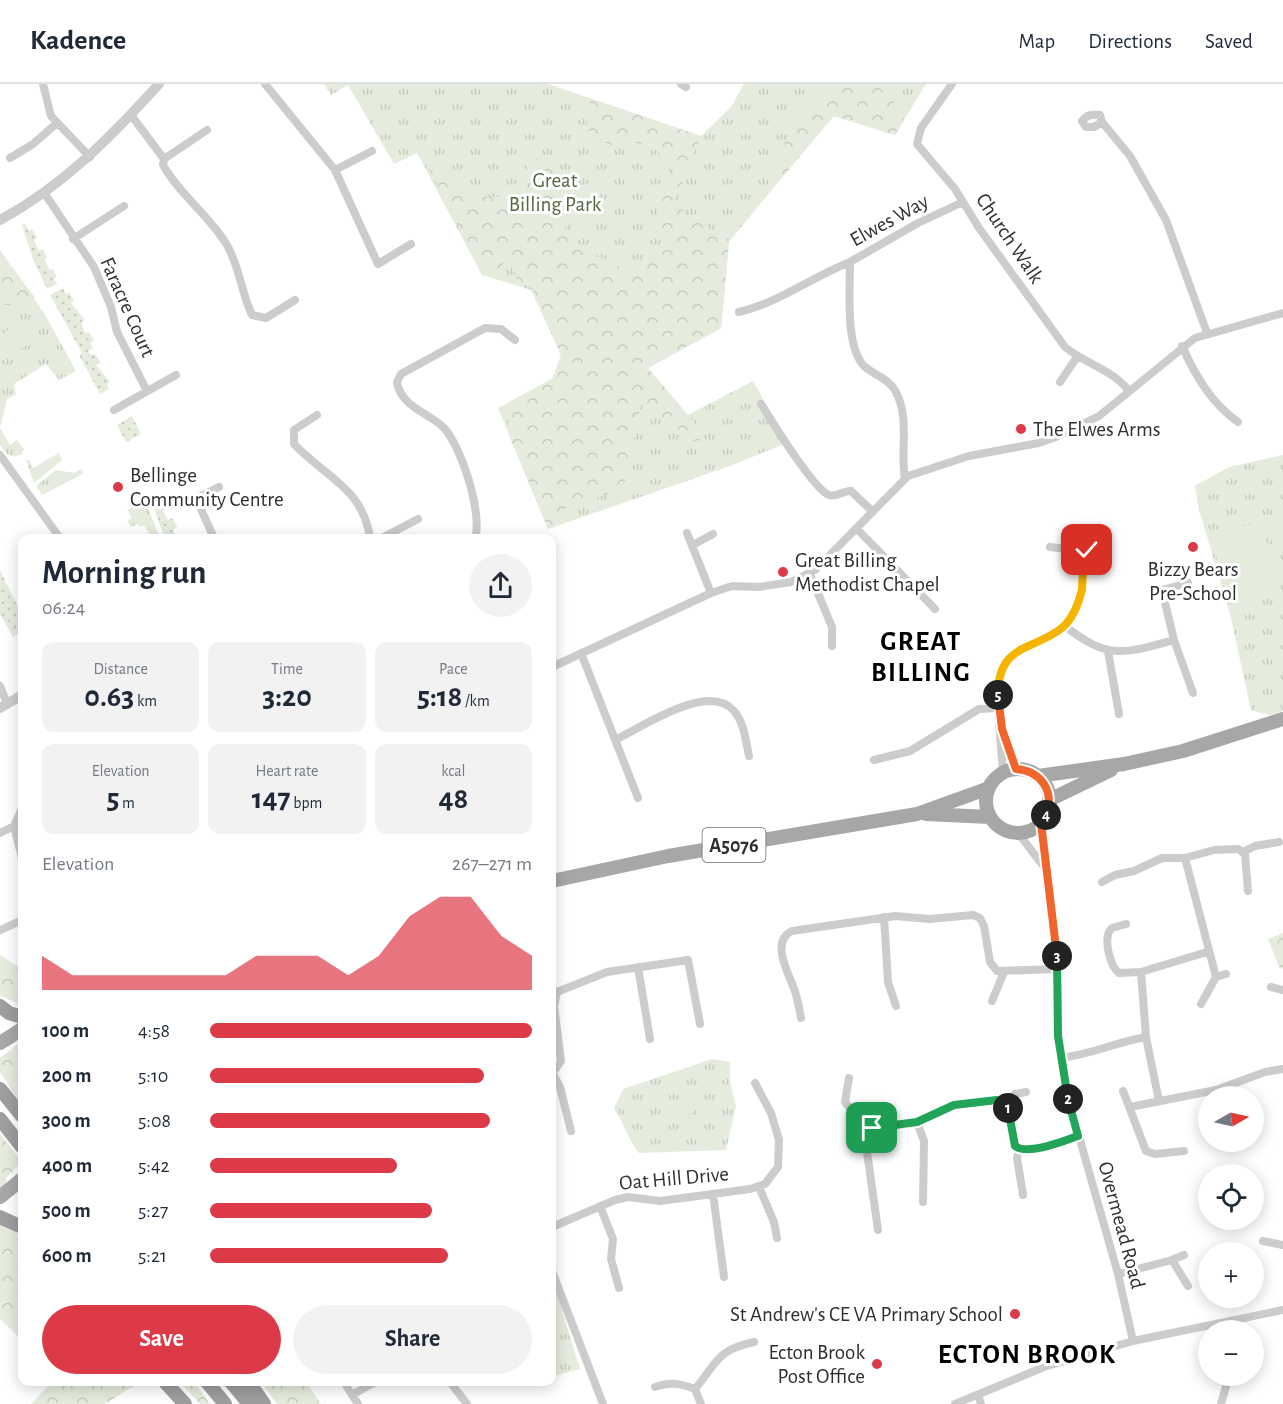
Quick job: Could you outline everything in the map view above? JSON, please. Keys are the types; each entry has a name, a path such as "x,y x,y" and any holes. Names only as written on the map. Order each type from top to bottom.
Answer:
{"highway":[{"path":"0,1006 9,1013 18,1016"},
{"path":"0,1089 18,1111"},
{"path":"0,1119 18,1142"},
{"path":"0,1217 18,1225"},
{"path":"169,1386 185,1404"},
{"path":"210,1386 225,1404"},
{"path":"234,1386 249,1404"},
{"path":"252,1386 264,1404"}],"main road":[{"path":"1038,776 1044,783 1049,800 1046,816 1034,828 1018,833 1002,828 990,817 986,798 988,788 1009,771 1038,776 1124,764 1183,751 1283,719"},
{"path":"1049,800 1124,764"},
{"name":"A5076","path":"556,880 668,856 917,814 988,788"},
{"name":"A5076","path":"917,814 990,817"},
{"path":"1,1042 18,1031"},
{"path":"0,1197 17,1183"}],"street":[{"path":"43,84 47,108 57,123 90,157"},
{"path":"0,220 45,194 90,157 159,84"},
{"path":"265,84 335,170 378,264 411,244"},
{"name":"Church Walk","path":"952,84 921,128 917,144 963,201 1046,324 1077,357 1114,376 1129,391"},
{"path":"131,115 164,159 163,165 171,179 212,224 227,245 237,264 252,315 266,318 295,300"},
{"path":"1102,122 1130,156 1166,220 1207,333"},
{"path":"10,158 33,144 57,123"},
{"path":"164,159 207,130"},
{"path":"335,170 372,151"},
{"name":"Faracre Court","path":"45,194 73,239 92,264 102,284 117,332 147,391"},
{"name":"Elwes Way","path":"905,478 904,431 896,392 888,381 864,366 857,355 853,339 850,262 918,223 963,201"},
{"path":"73,239 124,206"},
{"path":"739,312 758,307 820,274 850,262"},
{"path":"556,665 711,592 732,586 759,587 791,582 810,574 905,478 969,456 1029,446 1056,437 1098,416 1182,346 1207,333 1283,313"},
{"path":"476,534 478,519 455,443 441,425 418,410 404,397 398,384 401,374 485,328 501,329 515,340"},
{"path":"1182,346 1192,368 1218,407 1238,422"},
{"path":"1060,382 1077,357"},
{"name":"Faracre Court","path":"114,410 176,375"},
{"path":"761,404 791,451 824,492 833,496 851,491 872,511"},
{"path":"317,415 294,430 294,444 311,461 350,492 364,514 369,534"},
{"path":"2,461 57,534"},
{"path":"187,503 219,487"},
{"path":"196,498 212,534"},
{"path":"390,534 418,519"},
{"path":"857,529 935,609"},
{"path":"687,533 711,592"},
{"path":"693,545 714,534"},
{"path":"1050,548 1084,551 1107,540"},
{"path":"1009,771 999,708 999,683 1008,661 1024,646 1065,626 1080,594 1084,573 1084,551"},
{"path":"810,574 832,627 832,646"},
{"path":"1188,583 1162,590 1174,640 1192,693"},
{"path":"1065,626 1096,648 1108,651 1126,652 1174,640"},
{"path":"1108,651 1108,664 1119,714"},
{"path":"581,653 638,798"},
{"path":"0,687 3,706 18,697"},
{"path":"615,740 674,711 700,701 712,700 725,704 736,713 749,756"},
{"path":"874,760 910,751 979,709 999,708"},
{"path":"1002,729 1009,771"},
{"path":"18,817 14,826 18,842"},
{"name":"Overmead Road","path":"1041,823 1045,869 1055,927 1060,1058 1068,1103 1118,1274 1133,1341"},
{"path":"0,833 14,826"},
{"name":"Overmead Road","path":"1018,833 1045,869"},
{"path":"1243,852 1256,846 1279,842"},
{"path":"1102,882 1162,858 1185,858 1214,850 1238,849 1243,852"},
{"path":"1243,852 1248,891"},
{"path":"1185,858 1216,977"},
{"path":"801,1018 793,984 784,967 782,944 786,934 792,931 884,917 930,919 976,916 984,926 991,966 1004,972 1058,969"},
{"path":"884,917 888,982 896,1006"},
{"path":"1,930 18,922"},
{"path":"1126,924 1108,931 1113,964 1117,971 1123,974 1141,972 1208,952"},
{"path":"556,992 607,972 688,960 700,1024"},
{"path":"638,967 650,1039"},
{"path":"992,1001 1004,972"},
{"path":"1141,972 1146,1037 1159,1101"},
{"path":"1201,1004 1216,977 1226,974"},
{"path":"1271,987 1283,990"},
{"path":"556,1022 561,1061 556,1068"},
{"path":"1060,1058 1079,1056 1117,1042 1146,1037"},
{"path":"1233,1086 1266,1072 1283,1069"},
{"path":"849,1078 845,1102 862,1124 868,1128 917,1122 954,1105 993,1100 1005,1103 1009,1110 1013,1143 1019,1149"},
{"path":"556,1080 560,1087 571,1131"},
{"name":"Oat Hill Drive","path":"556,1225 600,1206 628,1197 660,1201 759,1187 770,1179 778,1167 779,1140 771,1113 755,1083"},
{"path":"1124,1091 1146,1151 1155,1154 1184,1151"},
{"path":"1005,1103 1015,1094 1026,1092"},
{"path":"1130,1107 1198,1096"},
{"path":"917,1122 924,1142 923,1202"},
{"path":"868,1128 866,1145 878,1230"},
{"path":"1019,1149 1039,1147 1078,1136"},
{"path":"1019,1149 1017,1158 1023,1195"},
{"path":"759,1187 774,1222 777,1238"},
{"path":"713,1194 724,1277"},
{"path":"600,1206 613,1239 611,1259 619,1288"},
{"path":"1263,1241 1283,1245"},
{"path":"1118,1274 1172,1260 1185,1254"},
{"path":"1172,1260 1188,1286"},
{"path":"556,1281 603,1404"},
{"path":"1248,1320 1283,1310"},
{"path":"955,1404 979,1400 1044,1367 1133,1341 1198,1331"},
{"path":"695,1389 717,1357 736,1346 754,1342"},
{"path":"655,1387 672,1383 695,1389"},
{"path":"346,1386 358,1404"},
{"path":"352,1395 368,1386"},
{"path":"453,1386 467,1404"},
{"path":"1221,1404 1226,1386"},
{"path":"695,1389 701,1404"}],"green space":[{"name":"Great Billing Park","path":"324,84 548,84 701,136 731,107 744,84 926,84 895,135 833,116 729,242 721,328 648,368 688,415 753,381 787,443 730,466 548,529 498,408 553,378 561,355 531,290 482,275 417,153 394,164 348,85 331,95"},
{"path":"824,84 876,84 894,102 904,120 895,135 834,116 780,180 773,174 796,111 812,106 824,95"},
{"path":"589,98 701,136 674,204 729,242 721,328 648,368 702,432 701,440 694,442 641,404 623,488 599,497 568,503 557,526 548,529 511,440 508,423 514,411 553,378 561,355 533,289 517,280 512,263 506,261 493,273 482,271 421,154 425,146 457,185 480,196 489,197 514,192 523,181 529,165 545,157 575,191 575,208 565,229 583,252 605,259 632,273 650,262 662,249 657,213 672,180 666,163 660,153 655,150 632,142 619,148 591,137 587,124"},
{"path":"25,224 29,231 32,229 37,238 34,240 39,251 43,249 47,258 44,260 57,277 54,279 57,284 47,289 33,259 22,225"},
{"path":"0,250 44,313 76,371 59,380 46,364 14,384 16,395 7,399 0,428"},
{"path":"0,260 13,268 35,298 24,307 0,304"},
{"path":"63,288 66,294 69,292 74,301 71,303 85,320 81,322 85,333 89,332 94,340 90,343 93,348 88,351 91,355 95,354 100,362 96,365 110,382 107,384 109,389 100,394 79,355 82,353 50,295"},
{"path":"16,326 27,345 0,360 0,335"},
{"path":"132,416 141,434 126,442 117,425"},
{"path":"0,428 10,445 17,440 24,449 22,454 12,456 5,451 0,445"},
{"path":"59,453 62,460 34,483 26,460 29,460 33,468"},
{"path":"1283,455 1283,711 1269,715 1251,710 1230,614 1198,506 1195,486 1229,467"},
{"path":"81,469 83,474 42,495 36,486 56,470 74,473"},
{"path":"156,497 158,501 162,499 167,508 163,511 168,520 173,518 177,527 173,530 175,534 163,534 150,499"},
{"path":"145,500 158,534 150,534 144,525 140,527 138,524 131,527 127,521 132,518 127,510"},
{"path":"1283,500 1283,546 1272,503"},
{"path":"1261,521 1283,594 1233,609 1210,537"},
{"path":"0,570 18,607 18,634 13,637 0,614"},
{"path":"1283,933 1283,969 1279,967 1268,939"},
{"path":"0,955 18,966 18,1004 0,995"},
{"path":"18,1044 18,1100 0,1072 0,1058"},
{"path":"712,1059 730,1062 730,1082 736,1106 726,1150 639,1153 614,1108 623,1089"},
{"path":"690,1101 693,1113 668,1119 665,1107"},
{"path":"0,1134 18,1157 18,1166 6,1178 6,1187 0,1190"},
{"path":"0,1224 18,1231 18,1336 0,1319"},
{"path":"556,1290 580,1369 556,1376"},
{"path":"48,1386 134,1386 105,1404 31,1404"},
{"path":"184,1386 197,1386 210,1404 200,1404"},
{"path":"264,1386 309,1386 321,1404 277,1404"}],"place":[{"name":"The Elwes Arms","path":"1021,429"},
{"name":"Bellinge Community Centre","path":"118,487"},
{"name":"Bizzy Bears Pre-School","path":"1193,547"},
{"name":"Great Billing Methodist Chapel","path":"783,572"},
{"name":"St Andrew's CE VA Primary School","path":"1015,1314"},
{"name":"Ecton Brook Post Office","path":"877,1364"}],"district":[{"name":"GREAT BILLING","path":"921,656"},
{"name":"ECTON BROOK","path":"1027,1354"}],"route":[{"path":"872,1128 917,1122 954,1105 997,1100 1005,1103 1009,1110 1013,1143 1019,1149 1029,1150 1078,1136 1063,1080 1058,1036 1058,969 1055,927 1045,869 1041,823 1048,809 1048,791 1038,776 1016,769 1002,729 998,691 1001,675 1008,661 1018,650 1065,626 1077,604 1083,584 1084,551 1087,550"}]}
